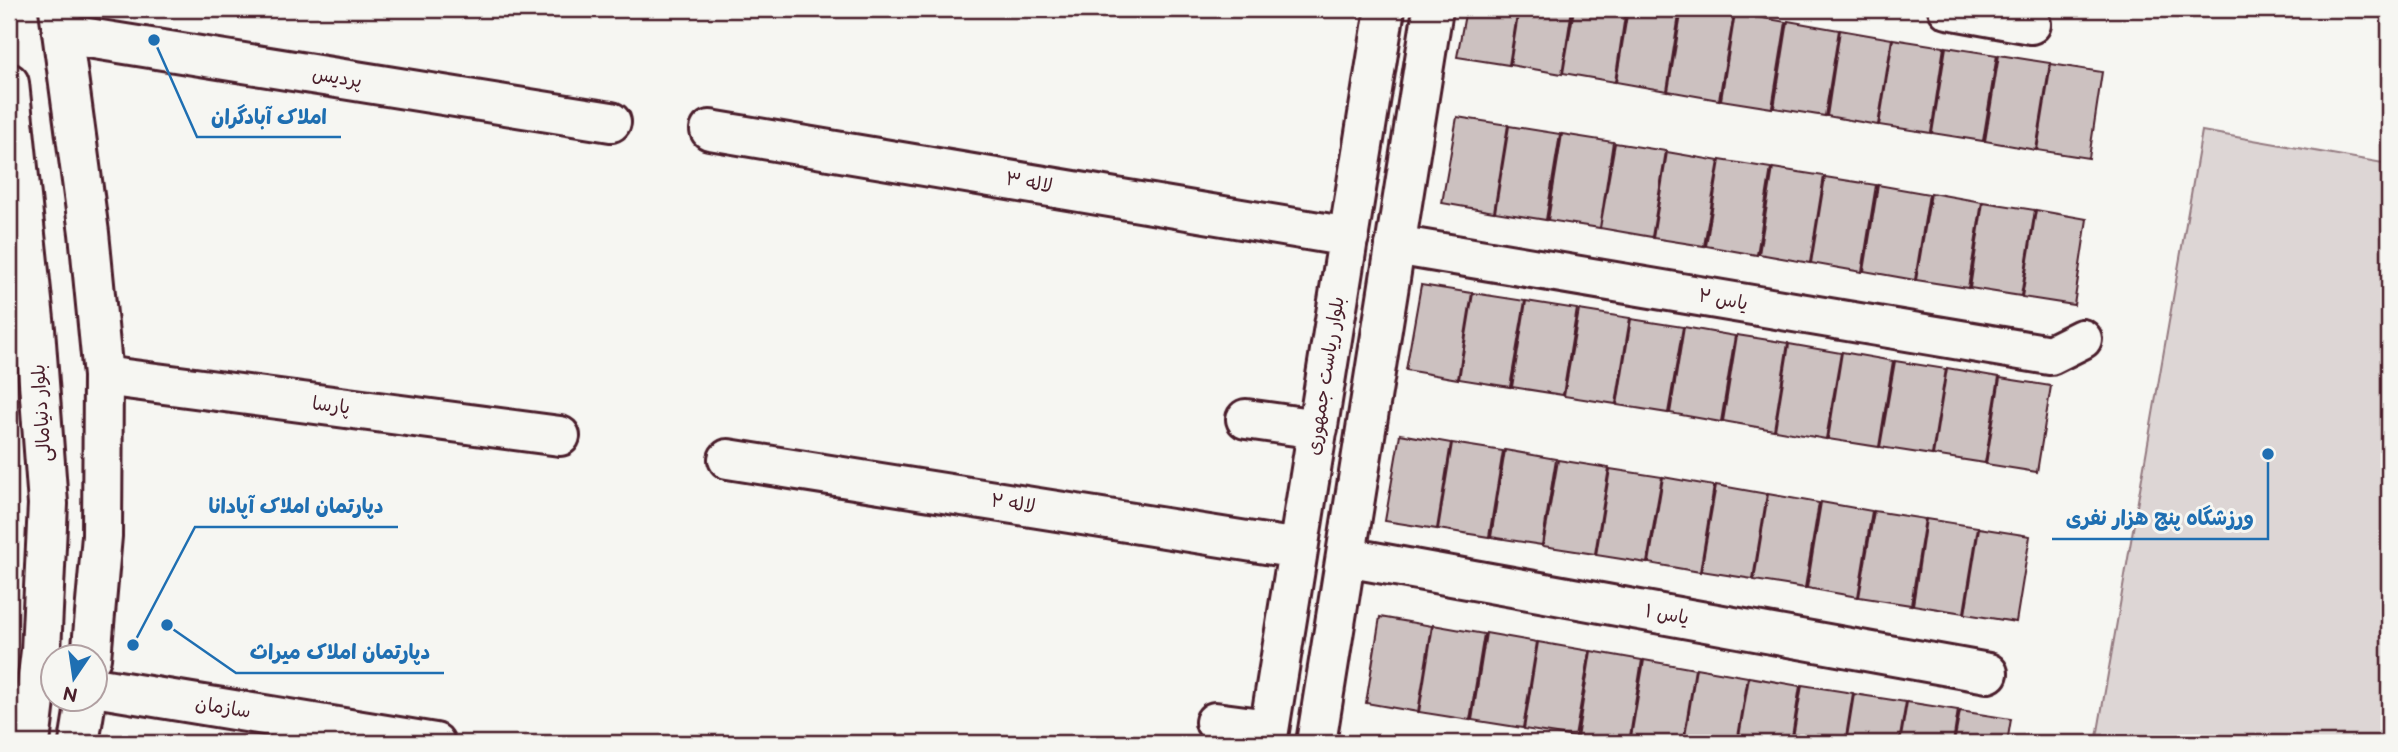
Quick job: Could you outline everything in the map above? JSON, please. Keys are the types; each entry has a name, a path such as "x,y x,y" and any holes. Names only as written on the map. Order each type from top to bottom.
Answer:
{"street":[{"name":"بلوار ریاست جمهوری","path":"1268,736 1385,9"},
{"path":"1320,739 1346,556 1433,9"},
{"path":"1948,9 2031,24"},
{"path":"61,22 89,233 103,376 102,536 92,644"},
{"name":"پردیس","path":"61,22 611,122"},
{"name":"بلوار دنیامالی","path":"9,83 35,329 48,504 41,651 30,743"},
{"name":"لاله ۳","path":"710,130 1349,237"},
{"name":"یاس ۲","path":"1395,245 2066,347"},
{"name":"پارسا","path":"103,376 560,436"},
{"path":"1246,419 1318,429"},
{"name":"لاله ۲","path":"728,459 1298,549"},
{"name":"یاس ۱","path":"1346,556 1988,673"},
{"name":"سازمان","path":"108,689 435,743"},
{"path":"79,743 84,714"},
{"path":"1215,722 1268,736"}],"shaded area":[{"path":"2202,131 2389,164 2389,743 2096,743"}],"building":[{"path":"1466,9 1518,9 1509,65 1457,57"},
{"path":"1519,9 1572,9 1562,74 1510,65"},
{"path":"1574,9 1626,9 1615,82 1563,73"},
{"path":"1628,9 1680,9 1667,91 1616,82"},
{"path":"1682,9 1704,9 1734,14 1719,100 1668,91"},
{"path":"1735,13 1786,22 1772,108 1721,100"},
{"path":"1788,21 1839,30 1825,116 1774,108"},
{"path":"1840,30 1892,39 1878,125 1827,116"},
{"path":"1893,39 1944,47 1931,133 1879,125"},
{"path":"1946,47 1997,55 1983,141 1932,133"},
{"path":"1999,55 2050,63 2036,150 1985,141"},
{"path":"2051,64 2102,72 2089,158 2037,150"},
{"path":"1457,117 1508,125 1494,212 1442,203"},
{"path":"1509,126 1560,134 1546,220 1495,212"},
{"path":"1562,134 1613,142 1600,228 1548,220"},
{"path":"1615,143 1666,151 1652,237 1600,228"},
{"path":"1667,152 1719,161 1704,246 1653,238"},
{"path":"1720,160 1771,168 1757,255 1706,246"},
{"path":"1773,168 1824,176 1810,263 1759,254"},
{"path":"1825,177 1876,185 1862,272 1811,263"},
{"path":"1878,185 1929,194 1915,280 1864,271"},
{"path":"1931,193 1982,202 1968,288 1916,280"},
{"path":"1983,202 2035,210 2021,296 1970,288"},
{"path":"2036,210 2087,219 2074,305 2022,297"},
{"path":"1421,285 1472,293 1458,379 1406,370"},
{"path":"1473,293 1525,301 1510,387 1459,379"},
{"path":"1526,301 1577,309 1563,395 1512,387"},
{"path":"1579,310 1630,318 1616,404 1564,396"},
{"path":"1631,319 1683,327 1668,413 1617,405"},
{"path":"1684,327 1735,336 1721,422 1670,413"},
{"path":"1737,335 1788,343 1774,430 1723,421"},
{"path":"1789,344 1841,353 1826,439 1775,430"},
{"path":"1842,352 1893,361 1879,447 1828,439"},
{"path":"1895,361 1946,369 1932,455 1880,447"},
{"path":"1947,368 1999,377 1985,463 1933,455"},
{"path":"2000,378 2051,386 2037,472 1986,464"},
{"path":"1400,434 1451,443 1437,529 1385,521"},
{"path":"1452,443 1503,451 1489,537 1438,529"},
{"path":"1505,450 1556,459 1542,545 1491,537"},
{"path":"1558,460 1609,468 1595,554 1543,546"},
{"path":"1610,469 1662,477 1647,563 1596,555"},
{"path":"1663,477 1714,486 1700,572 1649,563"},
{"path":"1716,485 1767,494 1753,579 1701,571"},
{"path":"1768,494 1819,503 1805,588 1754,580"},
{"path":"1821,502 1872,511 1858,597 1807,588"},
{"path":"1874,511 1925,519 1911,605 1859,597"},
{"path":"1926,519 1978,527 1964,613 1913,605"},
{"path":"1979,528 2030,536 2016,622 1965,614"},
{"path":"1380,617 1432,626 1418,712 1366,703"},
{"path":"1433,625 1484,634 1470,720 1419,712"},
{"path":"1486,633 1537,642 1523,728 1472,720"},
{"path":"1538,642 1590,651 1575,737 1524,729"},
{"path":"1591,651 1642,660 1629,743 1577,738"},
{"path":"1644,660 1695,669 1683,743 1630,743"},
{"path":"1696,668 1748,677 1737,743 1684,743"},
{"path":"1749,677 1800,686 1791,743 1738,743"},
{"path":"1802,685 1853,693 1845,743 1792,743"},
{"path":"1854,694 1906,702 1899,743 1846,743"},
{"path":"1907,702 1958,710 1953,743 1900,743"},
{"path":"1960,711 2011,719 2007,743 1954,743"}],"place":[{"name":"املاک آبادگران","path":"154,40"},
{"name":"ورزشگاه پنج هزار نفری","path":"2268,454"},
{"name":"دپارتمان املاک میراث","path":"167,625"},
{"name":"دپارتمان املاک آپادانا","path":"133,645"}]}
